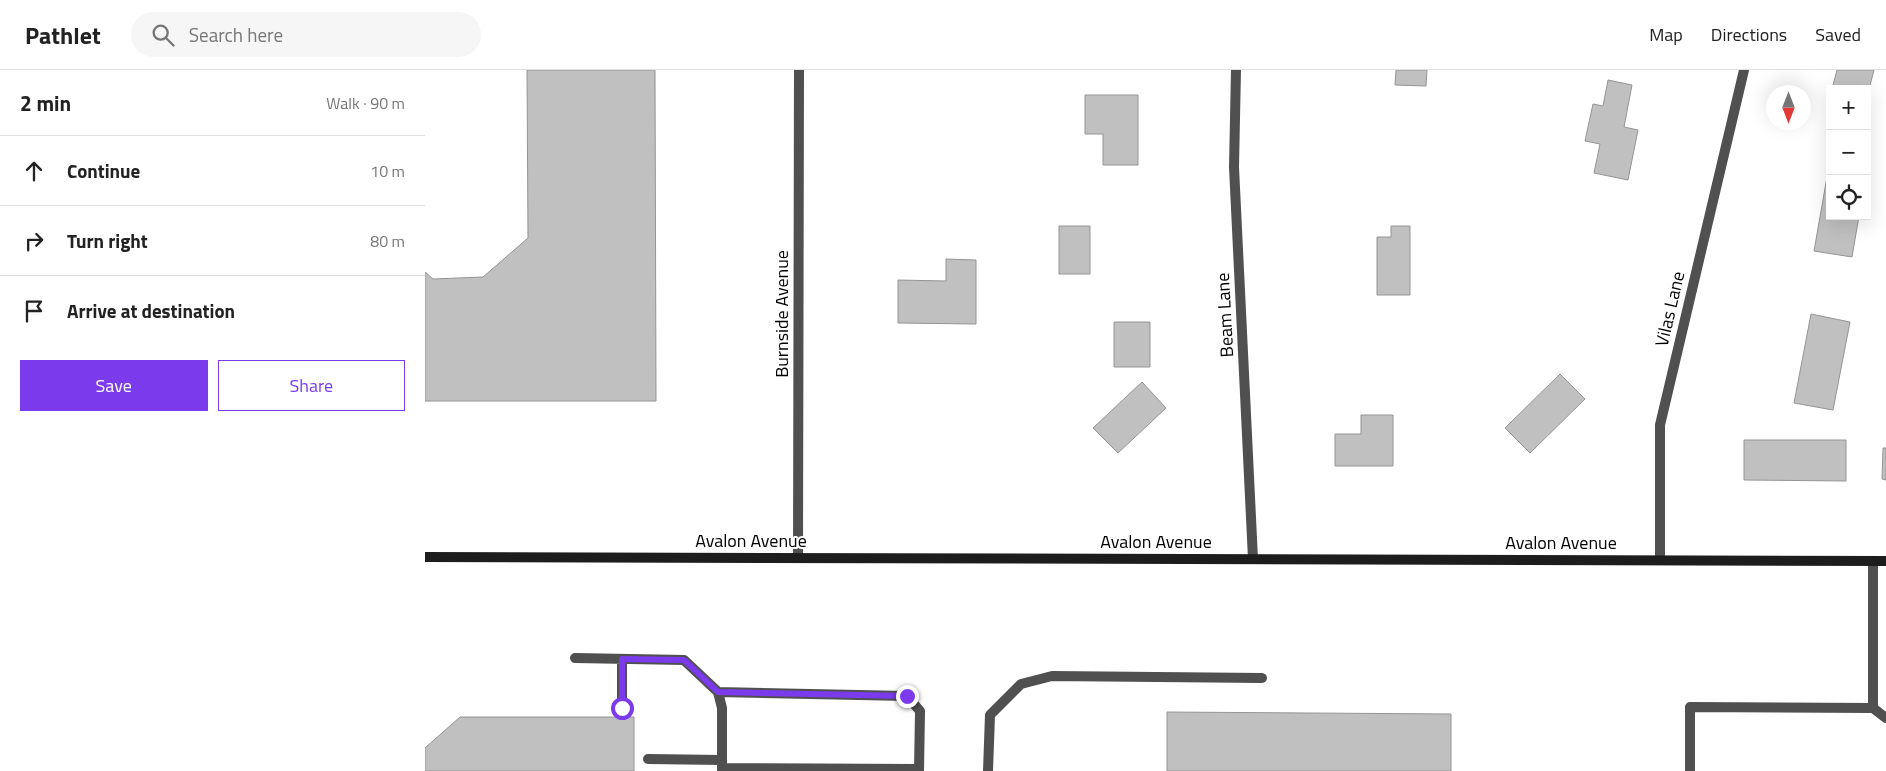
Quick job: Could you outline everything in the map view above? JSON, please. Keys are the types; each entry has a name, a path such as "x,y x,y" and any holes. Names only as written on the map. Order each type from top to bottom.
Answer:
{"street":[{"name":"Burnside Avenue","path":"798,558 799,70"},
{"name":"Beam Lane","path":"1235,70 1233,167 1253,559"},
{"name":"Vilas Lane","path":"1659,560 1660,424 1744,70"},
{"name":"Avalon Avenue","path":"425,557 1886,561"},
{"path":"1873,561 1873,708"},
{"path":"575,658 684,660 718,692 721,708 722,766"},
{"path":"622,659 622,708"},
{"path":"988,771 989,715 1021,684 1052,676 1263,678"},
{"path":"648,759 722,766 919,770 920,710 907,696 718,692"},
{"path":"1690,771 1690,707 1873,708 1886,718"}],"building":[{"path":"527,70 655,70 656,401 425,401 425,272 433,279 483,277 528,238"},
{"path":"1396,70 1427,70 1426,86 1395,85"},
{"path":"1837,70 1874,70 1870,85 1833,85"},
{"path":"1608,80 1632,85 1624,127 1638,130 1628,180 1594,173 1600,144 1585,141 1593,104 1603,106"},
{"path":"1085,95 1138,95 1138,165 1103,165 1103,134 1085,134"},
{"path":"1826,183 1826,220 1858,220 1852,257 1814,251"},
{"path":"1059,226 1090,226 1090,274 1059,274"},
{"path":"1391,226 1410,226 1410,295 1377,295 1377,237 1391,237"},
{"path":"946,259 976,260 976,324 898,323 898,280 946,281"},
{"path":"1811,314 1850,322 1833,410 1794,403"},
{"path":"1114,322 1150,322 1150,367 1114,367"},
{"path":"1560,374 1585,399 1530,453 1505,428"},
{"path":"1142,382 1166,408 1118,453 1093,428"},
{"path":"1361,415 1393,415 1393,466 1335,466 1335,434 1361,434"},
{"path":"1744,440 1846,440 1846,481 1744,480"},
{"path":"1883,448 1886,448 1886,480 1882,479"},
{"path":"1167,712 1451,714 1451,771 1167,771"},
{"path":"460,717 634,717 634,771 425,771 425,748"}],"route":[{"path":"622,708 622,659 684,660 718,692 907,696"}]}
